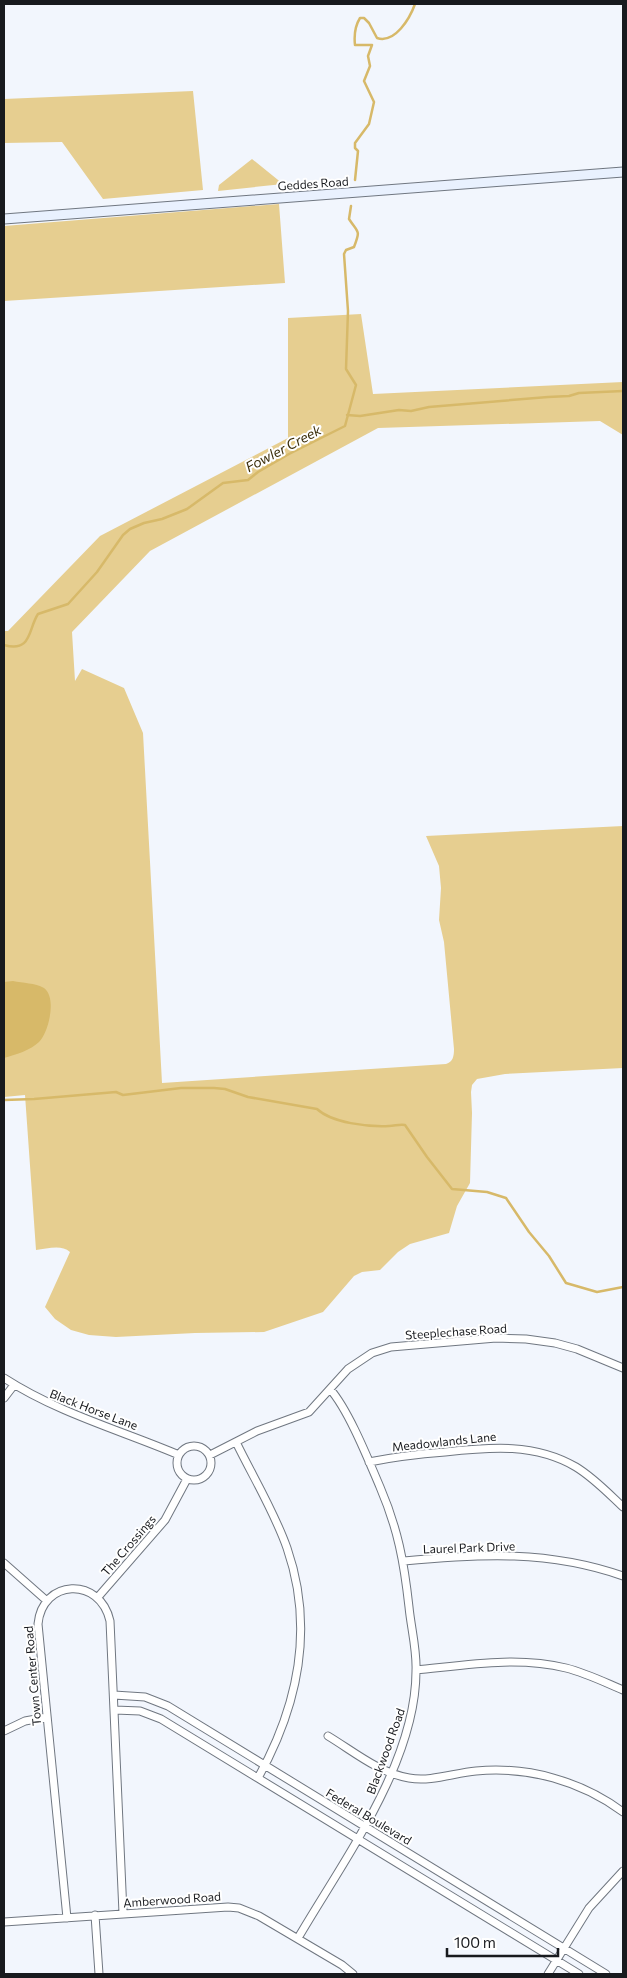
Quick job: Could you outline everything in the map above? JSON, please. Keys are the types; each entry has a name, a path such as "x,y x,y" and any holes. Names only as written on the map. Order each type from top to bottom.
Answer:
{"main road":[{"name":"Geddes Road","path":"4,219 623,172"}],"street":[{"name":"Steeplechase Road","path":"330,1389 348,1369 362,1359 372,1353 390,1347 496,1338 526,1339 555,1343 595,1355 623,1368"},
{"name":"Black Horse Lane","path":"4,1378 14,1385 76,1416 137,1437 179,1455"},
{"path":"4,1398 14,1385"},
{"path":"210,1455 257,1431 309,1412 330,1389"},
{"name":"Blackwood Road","path":"298,1938 365,1827 391,1773 412,1708 416,1670 404,1561 393,1519 341,1403 330,1389"},
{"path":"236,1442 271,1510 287,1549 296,1582 301,1620 300,1657 294,1691 284,1727 258,1778"},
{"path":"197,1446 203,1448 210,1455 212,1464 208,1474 199,1480 187,1478 179,1470 177,1464 179,1455 187,1447 197,1446"},
{"name":"Meadowlands Lane","path":"369,1462 393,1457 491,1447 527,1449 556,1458 576,1467 592,1478 623,1507"},
{"name":"The Crossings","path":"98,1597 165,1520 187,1478"},
{"name":"Laurel Park Drive","path":"404,1561 503,1555 564,1561 623,1576"},
{"path":"4,1563 47,1601 57,1593 72,1588 83,1590 98,1597 105,1605 110,1621 123,1913"},
{"name":"Town Center Road","path":"47,1601 40,1612 38,1624 67,1918"},
{"path":"416,1670 485,1663 534,1663 583,1673 623,1690"},
{"name":"Federal Boulevard","path":"114,1695 138,1696 155,1700 606,1974"},
{"name":"Federal Boulevard","path":"114,1710 140,1711 155,1716 579,1974"},
{"path":"4,1731 24,1721 47,1717"},
{"path":"328,1736 391,1773 408,1778 425,1779 477,1771 498,1770 528,1773 570,1783 596,1795 623,1812"},
{"path":"548,1974 589,1908 623,1871"},
{"name":"Amberwood Road","path":"4,1922 228,1907 249,1911 298,1938 342,1965 353,1974"},
{"path":"94,1916 99,1974"}],"shaded area":[{"path":"193,91 203,190 103,199 62,142 4,143 4,99"},
{"path":"252,159 283,184 218,191 219,185"},
{"path":"279,204 285,283 4,301 4,226"},
{"path":"361,314 373,394 623,382 623,435 600,421 378,428 150,551 72,632 75,681 82,669 124,688 143,733 162,1083 446,1064 450,1062 453,1058 454,1049 444,942 439,920 441,888 439,866 426,836 623,826 623,1068 505,1074 477,1079 472,1085 471,1092 470,1183 457,1206 449,1233 410,1244 398,1252 380,1270 362,1272 354,1276 323,1312 264,1332 116,1337 89,1335 71,1330 55,1319 45,1307 70,1252 62,1248 36,1250 25,1095 4,1097 4,631 8,631 100,536 288,438 288,318"},
{"path":"13,981 44,988 48,992 50,999 50,1015 46,1031 36,1045 18,1054 4,1058 4,982"}],"waterway":[{"name":"Fowler Creek","path":"355,180 358,151 355,148 355,143 369,124 374,102 364,81 370,66 368,56 372,45 355,45 357,24 360,18 364,18 377,38 384,39 390,37 396,34 406,22 415,4"},
{"name":"Fowler Creek","path":"4,645 20,646 28,638 38,614 68,604 97,572 123,535 130,529 187,509 223,483 248,480 289,454 345,426 356,385 346,369 348,311 344,254 346,250 354,247 358,234 349,219 351,206"},
{"path":"347,415 360,416 399,410 411,411 429,407 569,396 579,393 623,391"},
{"path":"4,1100 116,1092 123,1095 181,1088 214,1088 225,1089 248,1097 317,1109 332,1118 361,1125 405,1125 452,1189 487,1192 506,1198 529,1232 549,1256 566,1283 597,1292 623,1287"}]}
